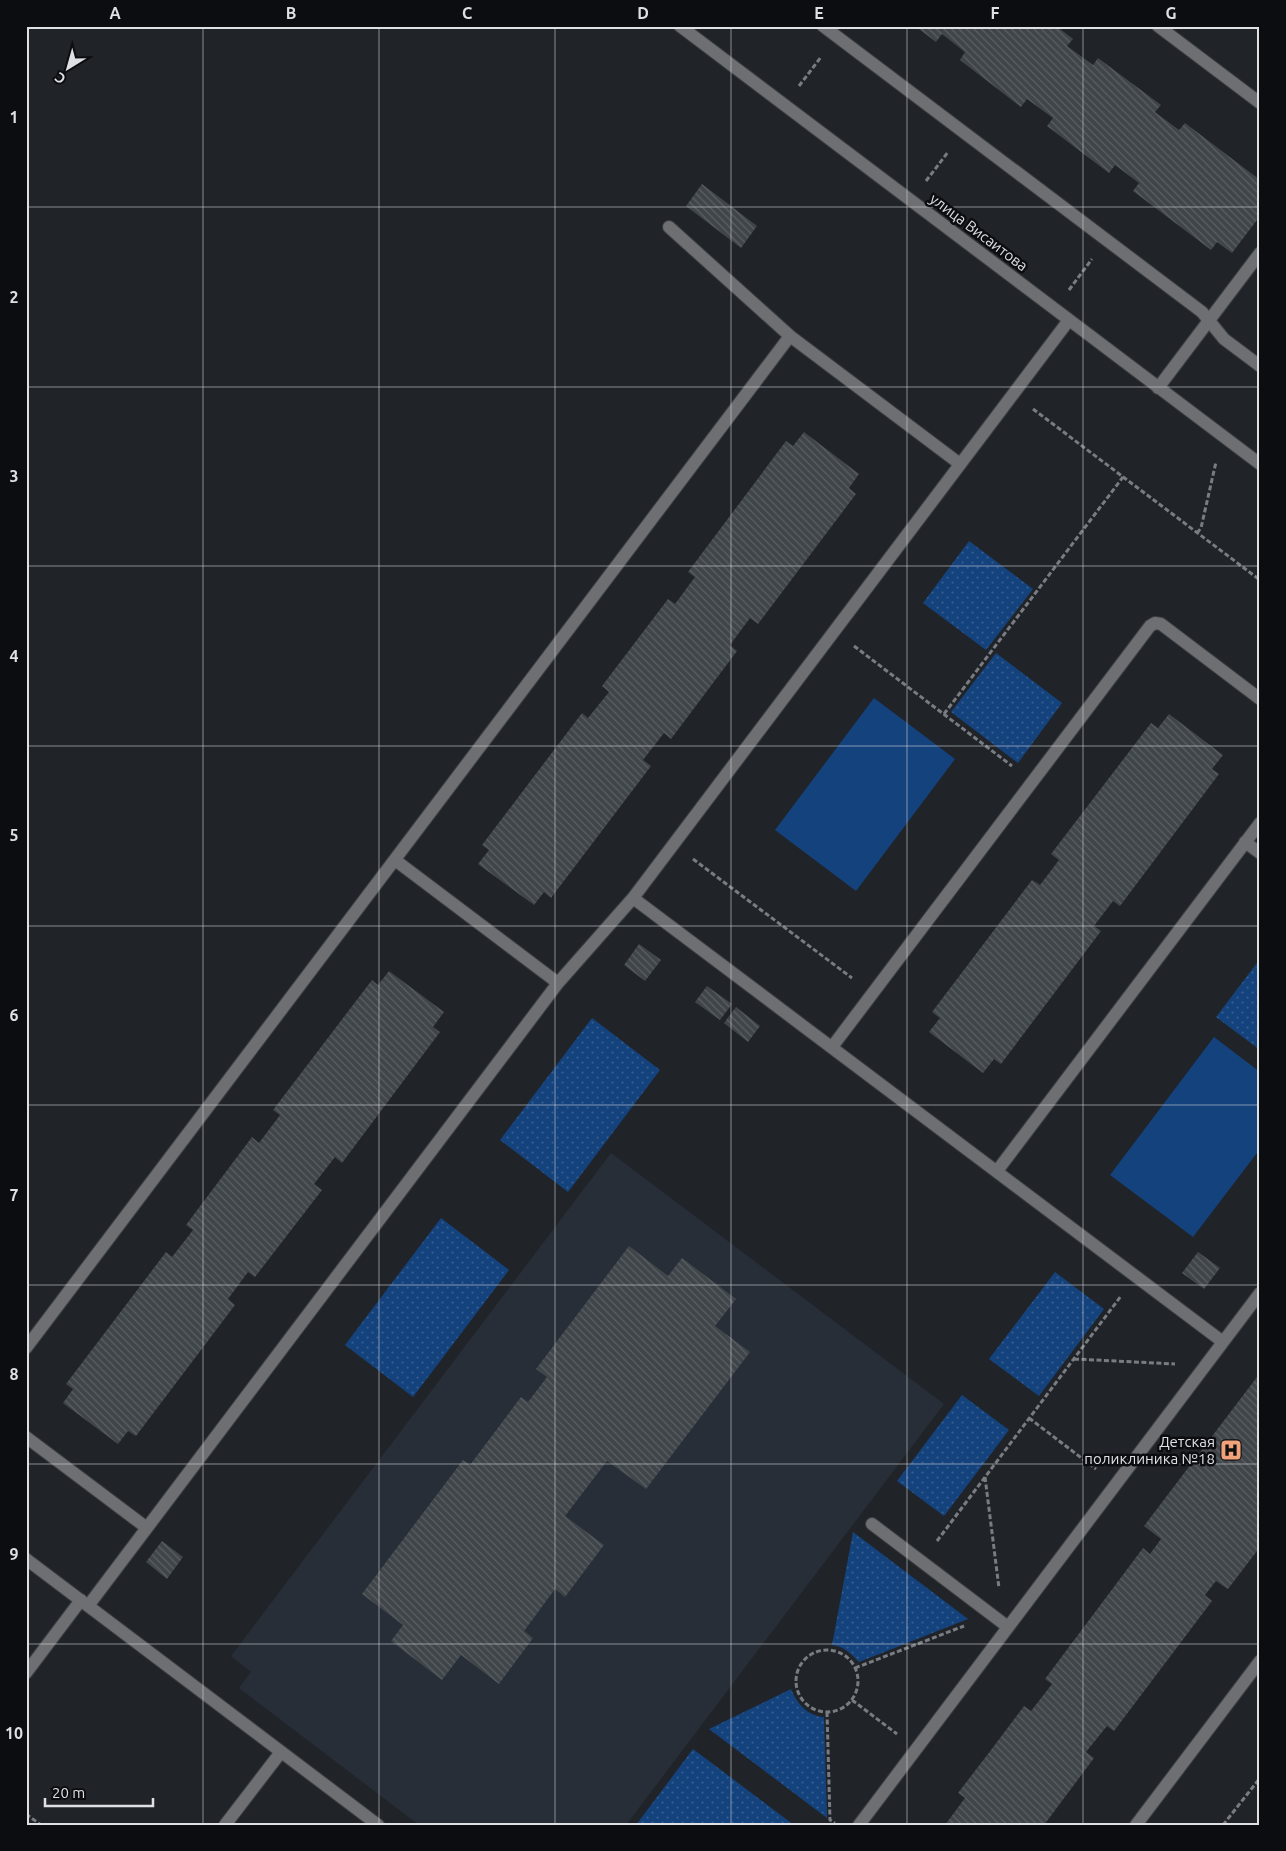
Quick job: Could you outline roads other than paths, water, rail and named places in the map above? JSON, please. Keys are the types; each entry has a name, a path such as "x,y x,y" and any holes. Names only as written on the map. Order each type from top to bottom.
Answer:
{"street":[{"name":"улица Висаитова","path":"680,26 1260,464"},
{"path":"823,26 1202,312 1224,338 1260,366"},
{"path":"1158,26 1260,103"},
{"path":"669,227 790,336 960,464"},
{"path":"1158,388 1260,253"},
{"path":"26,1673 147,1528 558,983 633,898 1069,320"},
{"path":"26,1348 790,336"},
{"path":"832,1047 1150,626 1155,623 1161,624 1260,699"},
{"path":"996,1172 1260,823"},
{"path":"1245,842 1260,853"},
{"path":"395,860 558,983"},
{"path":"633,898 1223,1342"},
{"path":"859,1825 1006,1625 1260,1294"},
{"path":"26,1437 147,1528"},
{"path":"872,1524 1006,1625"},
{"path":"26,1559 378,1825"},
{"path":"1136,1825 1260,1661"},
{"path":"225,1825 281,1752"}],"place":[{"name":"Детская поликлиника №18","path":"1231,1450"}]}
